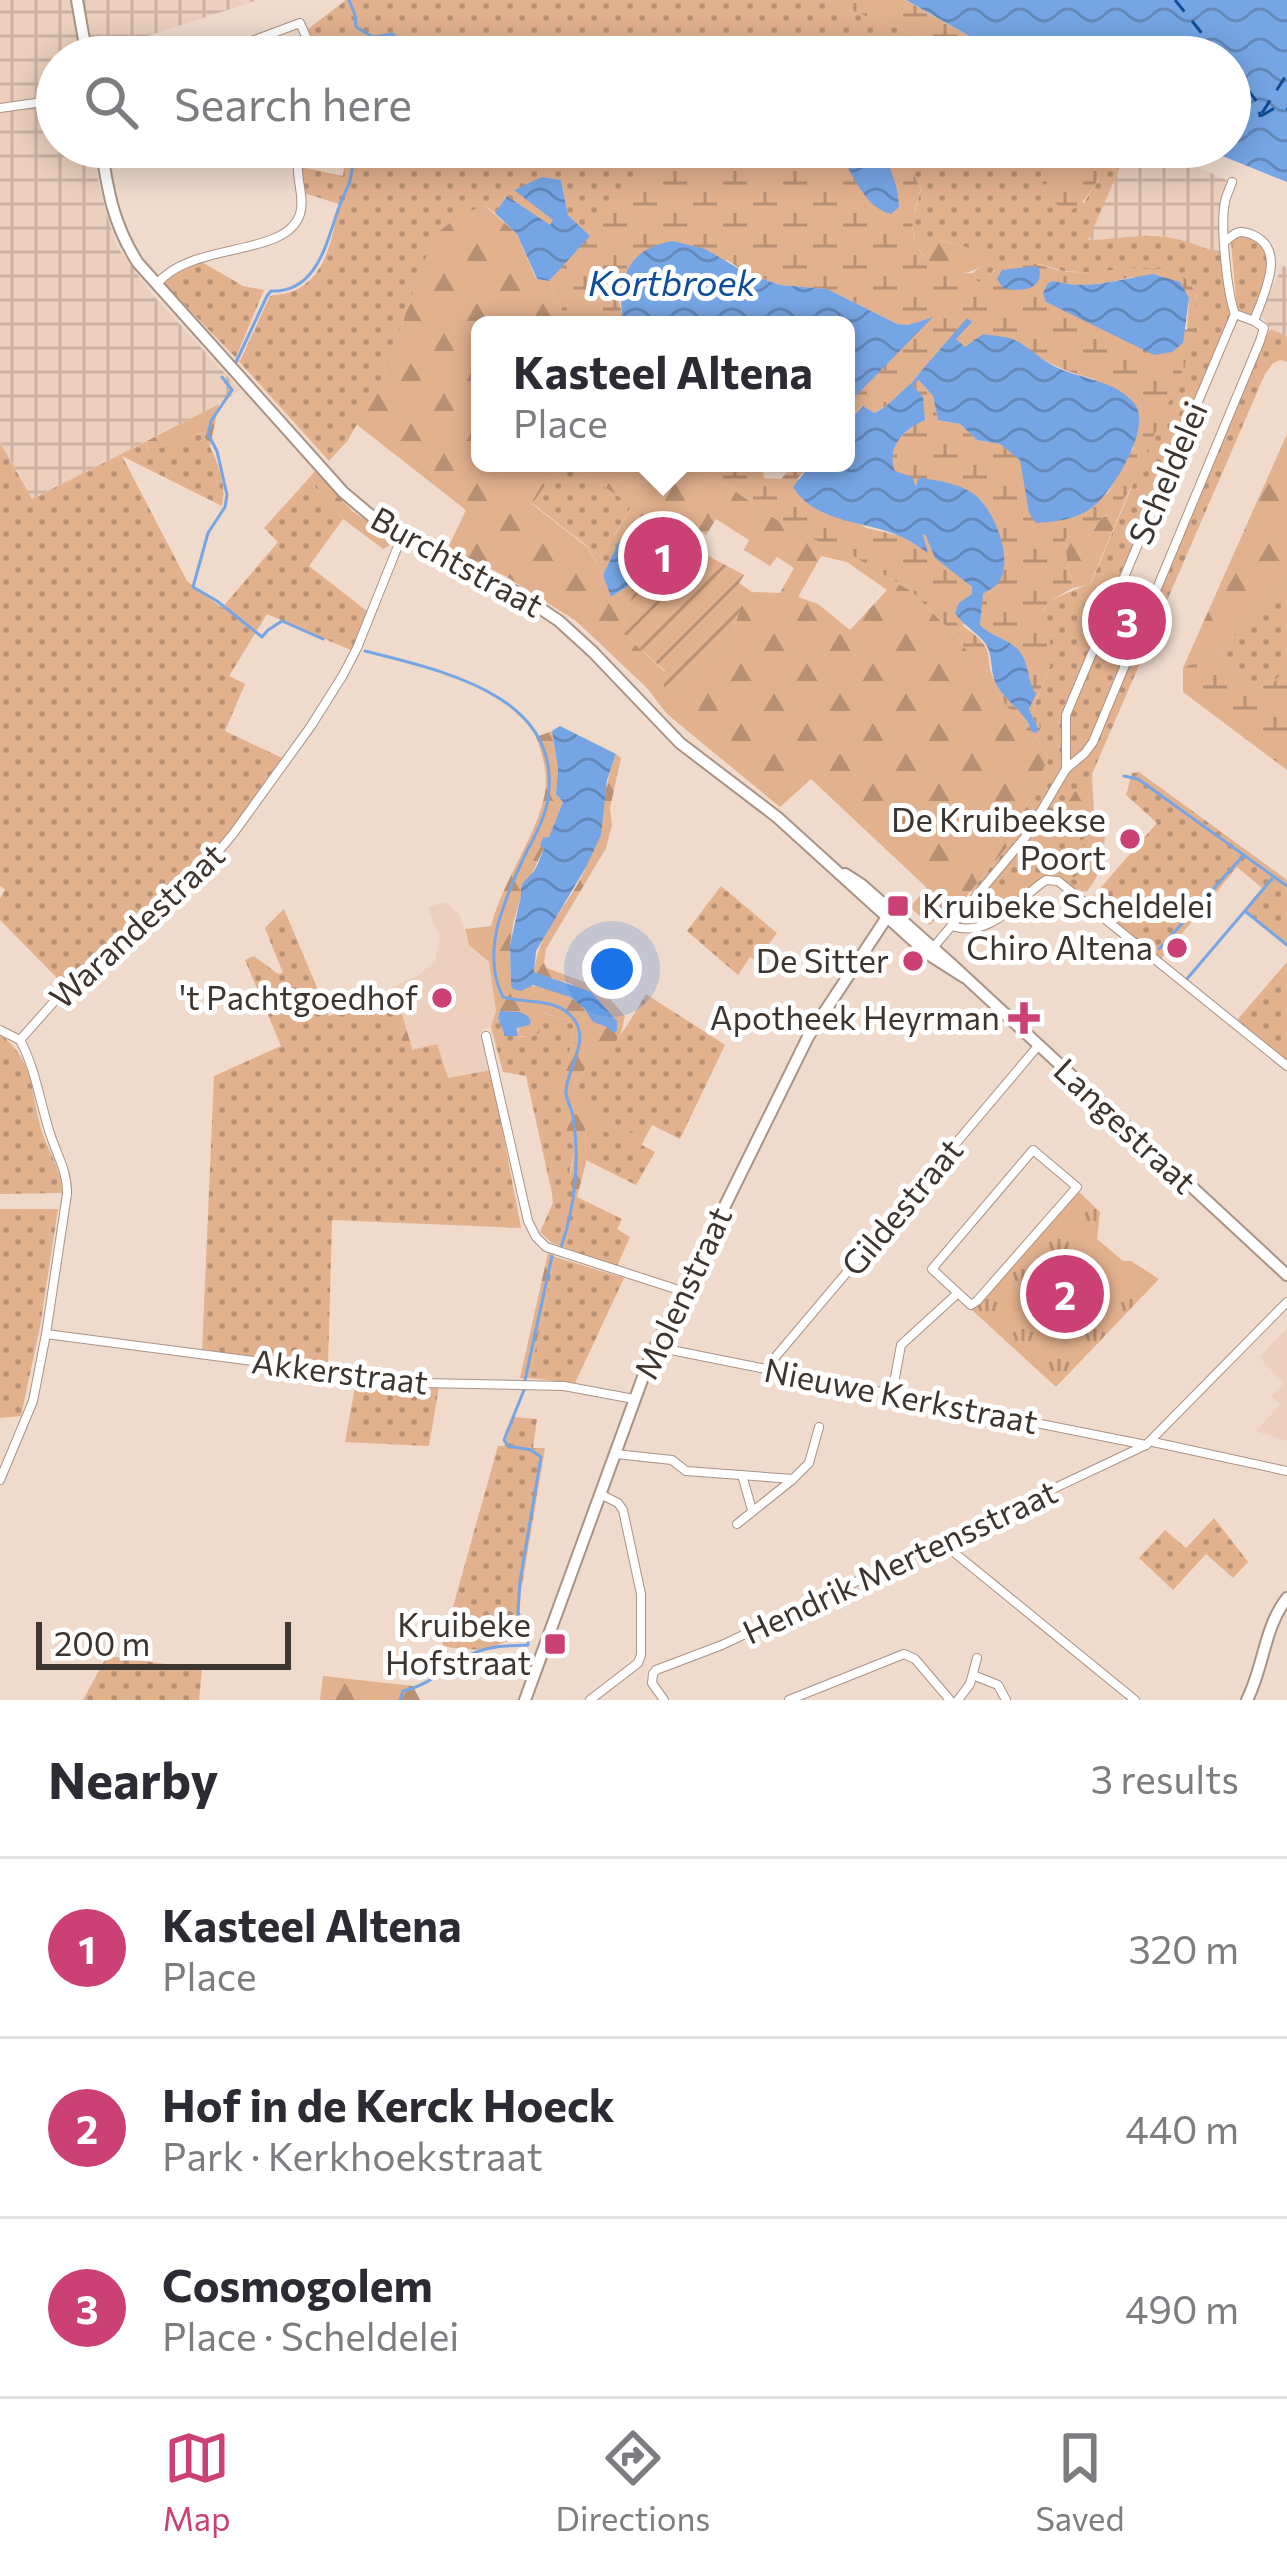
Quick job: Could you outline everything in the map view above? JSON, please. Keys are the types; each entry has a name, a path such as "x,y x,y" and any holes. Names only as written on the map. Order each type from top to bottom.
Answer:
{"main road":[{"path":"77,0 83,36"},
{"name":"Burchtstraat","path":"104,168 121,236 138,263 343,492 402,536 516,592 559,621 680,743 838,871 862,885 889,914"},
{"name":"Langestraat","path":"889,914 964,977 1287,1275"},
{"name":"Molenstraat","path":"526,1700 656,1347 808,1036 889,914"},
{"path":"1247,1700 1273,1620 1287,1598"}],"street":[{"path":"265,36 299,23 305,36"},
{"path":"0,108 36,103"},
{"path":"157,284 184,262 277,239 289,231 301,210 298,168"},
{"path":"1225,241 1244,231 1263,238 1271,249 1276,263 1254,321 1235,314 1231,300 1225,241 1224,205 1232,182"},
{"name":"Scheldelei","path":"1066,769 1066,715 1235,314"},
{"name":"Scheldelei","path":"931,951 1027,835 1066,769 1093,742 1264,328 1254,321"},
{"name":"Warandestraat","path":"20,1040 59,996 197,877 233,834 343,675 402,536"},
{"path":"952,926 977,927 1007,914 1046,880 1058,881 1287,1066"},
{"path":"0,1030 20,1040 67,1182 33,1401 0,1480"},
{"path":"486,1036 528,1221 536,1237 558,1252 682,1292"},
{"name":"Gildestraat","path":"770,1369 1038,1046"},
{"path":"1033,1150 1077,1186 971,1305 958,1293 932,1269 1033,1150"},
{"path":"892,1394 901,1345 958,1293"},
{"path":"1149,1443 1287,1302"},
{"name":"Akkerstraat","path":"46,1334 422,1384 564,1386 634,1399"},
{"name":"Nieuwe Kerkstraat","path":"656,1347 1287,1471"},
{"path":"737,1524 809,1462 819,1427"},
{"name":"Hendrik Mertensstraat","path":"653,1674 1149,1443"},
{"path":"614,1453 672,1460 686,1471 793,1479"},
{"path":"742,1475 752,1510"},
{"path":"590,1700 638,1663 641,1655 641,1594 624,1514 618,1503 600,1494"},
{"path":"945,1541 1135,1700"},
{"path":"789,1700 904,1654 915,1658 954,1700 973,1675 977,1658"},
{"path":"638,1663 653,1674 652,1683 664,1700"},
{"path":"973,1675 998,1685 1006,1700"}],"shaded area":[{"path":"0,0 258,0 147,36 36,36 36,168 96,168 116,245 150,292 240,390 32,499 0,441"},
{"path":"1120,168 1200,168 1229,181 1219,220 1222,254 1154,235 1087,240"},
{"path":"1282,266 1287,267 1287,336 1271,329 1261,315"},
{"path":"446,902 459,914 469,945 489,962 496,1011 491,1027 481,1029 491,1070 448,1079 412,1050 392,987 419,975 435,961 440,938 428,907"},
{"path":"1287,1328 1287,1441 1256,1431 1280,1405 1271,1396 1284,1383 1259,1357"}],"green space":[{"path":"346,0 825,0 917,36 311,36 308,29"},
{"path":"825,0 905,0 969,36 917,36"},
{"path":"301,168 343,176 344,168 648,168 590,236 568,215 561,180 542,177 515,190 554,220 549,226 507,196 495,213 484,205 421,268 385,375 348,440 329,461 163,282 200,261 243,286 264,290 236,357 240,361 270,296 288,293 311,279 330,243 339,204 304,193"},
{"path":"648,168 910,168 921,189 913,220 916,244 938,267 973,273 977,282 1015,262 1076,272 1147,267 1177,273 1188,281 1195,296 1193,336 1137,477 1110,512 1065,539 1073,588 1051,600 1042,612 1050,636 1050,665 1033,708 1041,731 1037,737 1026,734 1027,722 1037,726 1029,709 1030,678 1003,639 980,625 982,599 917,487 895,471 891,459 897,440 915,424 911,383 885,407 873,413 862,406 855,414 855,397 930,318 897,324 827,289 780,285 727,260 619,300 622,316 565,316 549,281","holes":["1132,277 1189,298 1187,330 1093,324 1046,302 1054,281 1084,285","968,319 955,339 965,348 1016,340 1053,364 1094,379 1134,447 1107,494 1025,484 1021,460 1000,444 977,440 960,424 938,420 933,396 916,377"]},
{"path":"910,168 1045,168 1041,179 1084,203 1103,168 1120,168 1088,240 1165,237 1222,254 1230,317 1117,586 1155,601 1265,337 1271,329 1287,336 1287,362 1273,363 1265,374 1092,774 1094,814 1076,835 1086,845 1064,868 1087,891 1076,892 1057,878 1043,877 999,915 971,891 1007,847 1048,759 1037,737 1041,731 1033,709 1050,665 1042,613 1051,600 1091,583 1186,359 1196,296 1153,267 1097,273 1039,264 993,271 977,282 973,273 983,264 979,250 939,240 915,243 912,222 921,189"},
{"path":"1045,168 1103,168 1092,190 1072,210 1052,200 1041,179"},
{"path":"484,205 517,234 536,279 549,281 565,316 471,316 471,472 555,472 532,504 588,548 611,597 646,580 683,589 680,594 663,595 636,590 623,633 665,672 669,695 722,651 752,592 780,593 794,568 777,557 770,566 744,550 749,540 716,519 706,535 685,521 682,540 645,537 623,545 614,537 632,505 582,472 707,472 792,530 853,556 911,591 957,637 1008,708 1027,721 1026,734 1037,737 1048,759 1007,847 955,910 946,907 930,925 910,907 927,888 811,779 780,807 667,714 647,688 576,621 507,577 448,548 466,510 356,424 385,375 437,233","holes":["821,556 847,562 887,590 850,630 818,604 798,597"]},
{"path":"1244,233 1263,243 1272,261 1252,315 1237,309 1231,243"},
{"path":"924,239 979,250 984,264 964,273 945,271 915,243"},
{"path":"219,404 210,446 202,432 150,452 145,442"},
{"path":"203,432 222,477 222,506 122,456 187,581 222,608 278,542 264,528 310,477 343,519 309,566 368,612 353,651 267,614 229,676 245,684 225,731 282,758 203,865 64,985 0,920 5,889 0,886 0,442 32,499 145,442 149,451"},
{"path":"1287,434 1287,579 1221,651 1183,668"},
{"path":"315,471 352,511 388,535 390,545 383,549 343,519 310,477"},
{"path":"554,472 582,472 632,505 614,536 619,541 603,575 588,547 532,503"},
{"path":"707,472 763,472 764,478 781,479 787,472 804,472 797,479 866,528 901,536 927,552 925,533 936,558 972,587 963,626 986,649 997,686 1026,720 1008,708 957,637 911,591 853,556 792,530"},
{"path":"1130,489 1090,584 1073,588 1065,539 1106,516"},
{"path":"701,552 744,575 739,583 752,592 722,651 668,696 665,671 623,633 627,610 635,590 648,587 655,594 680,594"},
{"path":"1287,579 1287,668 1274,682 1254,689 1236,675 1221,651"},
{"path":"1221,651 1236,675 1254,689 1274,682 1287,668 1287,770 1183,692 1183,668"},
{"path":"552,731 558,768 556,793 563,802 549,838 543,839 544,848 513,924 511,986 562,993 607,1026 572,984 534,973 542,942 587,864 616,754 621,758 606,848 546,949 544,962 547,968 600,988 625,1016 614,1044 582,1073 571,1091 575,1102 644,1140 640,1149 585,1121 586,1163 579,1189 573,1189 569,1181 575,1150 562,1110 550,1096 552,1084 564,1082 574,1026 543,1013 539,1033 518,1036 520,1012 496,1011 489,962 469,945 465,929 491,926 545,793 536,737"},
{"path":"1139,772 1287,880 1287,945 1244,910 1262,888 1237,867 1161,959 1090,900 1157,823 1126,795 1132,773"},
{"path":"1090,782 1090,807 1077,829 1061,813 1076,790"},
{"path":"1094,814 1106,818 1104,848 1087,891 1064,868 1085,845 1076,835"},
{"path":"1052,835 1059,838 1057,854 1046,868 1034,868 1028,853 1035,842"},
{"path":"1021,874 1030,883 1005,909 997,911 984,899 1008,885"},
{"path":"721,886 777,933 756,961 750,957 738,975 687,931"},
{"path":"284,909 329,1016 356,1004 356,1014 393,1007 404,1046 411,1045 412,1050 437,1044 448,1078 491,1070 521,1228 332,1220 328,1367 202,1352 214,1076 281,1046 245,960 254,956 283,973 265,928"},
{"path":"1287,962 1287,1060 1237,1020"},
{"path":"396,994 411,1045 404,1047 393,1007 382,1018 355,1014"},
{"path":"646,994 725,1045 680,1139 652,1125 644,1140 574,1102 571,1091 618,1038"},
{"path":"500,1011 505,1035 524,1037 542,1013 569,1020 574,1026 563,1107 575,1150 570,1170 573,1189 579,1189 577,1197 622,1219 617,1229 630,1237 617,1266 552,1243 540,1232 553,1203 552,1193 526,1076 503,1072 491,1027"},
{"path":"0,1034 26,1067 62,1193 0,1194"},
{"path":"585,1121 655,1152 636,1185 586,1160"},
{"path":"1078,1191 1100,1212 1097,1239 1123,1261 1159,1279 1056,1387 972,1310"},
{"path":"0,1209 58,1209 21,1416 0,1418"},
{"path":"548,1253 555,1257 529,1378 520,1378"},
{"path":"555,1257 624,1278 575,1383 529,1378"},
{"path":"356,1382 439,1387 429,1446 345,1442"},
{"path":"514,1417 537,1419 533,1448 545,1448 519,1603 520,1618 529,1629 487,1648 442,1646 498,1446 504,1446"},
{"path":"1214,1518 1248,1562 1233,1578 1206,1554 1173,1590 1139,1558 1165,1530 1186,1548"},
{"path":"107,1656 202,1669 199,1700 83,1700"},
{"path":"323,1676 413,1686 420,1700 320,1700"}],"water":[{"path":"906,0 1287,0 1287,182 1251,168 1251,36 969,36"},
{"path":"847,168 889,168 899,207 891,214 881,210"},
{"path":"542,177 561,180 568,215 590,236 549,281 537,279 517,234 495,213 507,196 550,225 553,220 514,190"},
{"name":"Kortbroek","path":"673,241 705,249 748,274 780,285 827,289 897,324 933,317 855,397 855,316 623,316 621,295 628,270 644,251"},
{"path":"1034,266 1040,276 1029,288 1003,288 997,279 1002,270"},
{"path":"1153,274 1180,282 1189,298 1183,343 1172,352 1154,355 1046,302 1043,293 1054,281 1091,284"},
{"path":"967,318 972,322 956,339 965,347 983,334 1011,338 1053,365 1108,385 1134,403 1139,427 1134,443 1118,475 1090,509 1071,518 1036,523 1029,513 1020,460 1000,444 977,440 960,424 938,420 933,396 916,377"},
{"path":"911,383 923,397 925,420 899,440 893,454 895,471 912,477 916,487 921,478 963,488 989,512 1004,561 999,582 983,594 980,625 1023,657 1036,694 1029,709 1037,733 997,686 985,644 955,613 959,603 972,594 972,587 935,558 925,534 928,553 890,532 829,515 793,487 805,472 855,472 855,414 863,406 874,413"},
{"path":"643,518 662,523 674,541 661,538 647,563 641,565 660,576 659,580 639,581 611,597 603,575 619,541 623,544 631,538"},
{"path":"560,726 616,754 607,780 601,835 536,951 534,972 591,992 617,1021 613,1033 593,1022 570,997 533,985 521,991 511,986 510,945 522,887 537,866 544,849 540,845 549,837 563,802 556,794 558,768 552,731"},
{"path":"500,1011 520,1012 531,1022 517,1028 518,1036 505,1036"}],"waterway":[{"path":"349,0 356,27 371,36"},
{"path":"380,36 394,36"},
{"path":"236,362 271,291 299,284 317,264 352,168"},
{"path":"222,377 232,390 208,434 227,495 208,533 193,587 262,637 282,621 323,639"},
{"path":"913,384 917,379"},
{"path":"365,651 429,668 493,694 519,713 538,737 548,767 547,804 504,906 494,961 503,997 558,1007 578,1026 579,1044 566,1090 575,1133 575,1183 561,1247"},
{"path":"1124,776 1138,779 1287,886"},
{"path":"1159,949 1242,857"},
{"path":"1186,980 1272,879"},
{"path":"1246,912 1287,945"},
{"path":"525,1380 552,1256"},
{"path":"400,1700 403,1691 469,1655 528,1645 518,1612 520,1581 541,1457 508,1446 504,1440 524,1390"}],"ferry route":[{"path":"1175,0 1204,36"},
{"path":"1262,113 1287,74"},
{"path":"1251,94 1259,104 1260,117"},
{"path":"1261,116 1273,109 1287,109"}],"place":[{"name":"Kasteel Altena","path":"663,556"},
{"name":"Cosmogolem","path":"1127,621"},
{"name":"De Kruibeekse Poort","path":"1130,839"},
{"name":"Kruibeke Scheldelei","path":"898,906"},
{"name":"Chiro Altena","path":"1177,948"},
{"name":"De Sitter","path":"913,961"},
{"name":"'t Pachtgoedhof","path":"442,998"},
{"name":"Apotheek Heyrman","path":"1024,1018"},
{"name":"Hof in de Kerck Hoeck","path":"1065,1294"},
{"name":"Kruibeke Hofstraat","path":"555,1644"}]}
